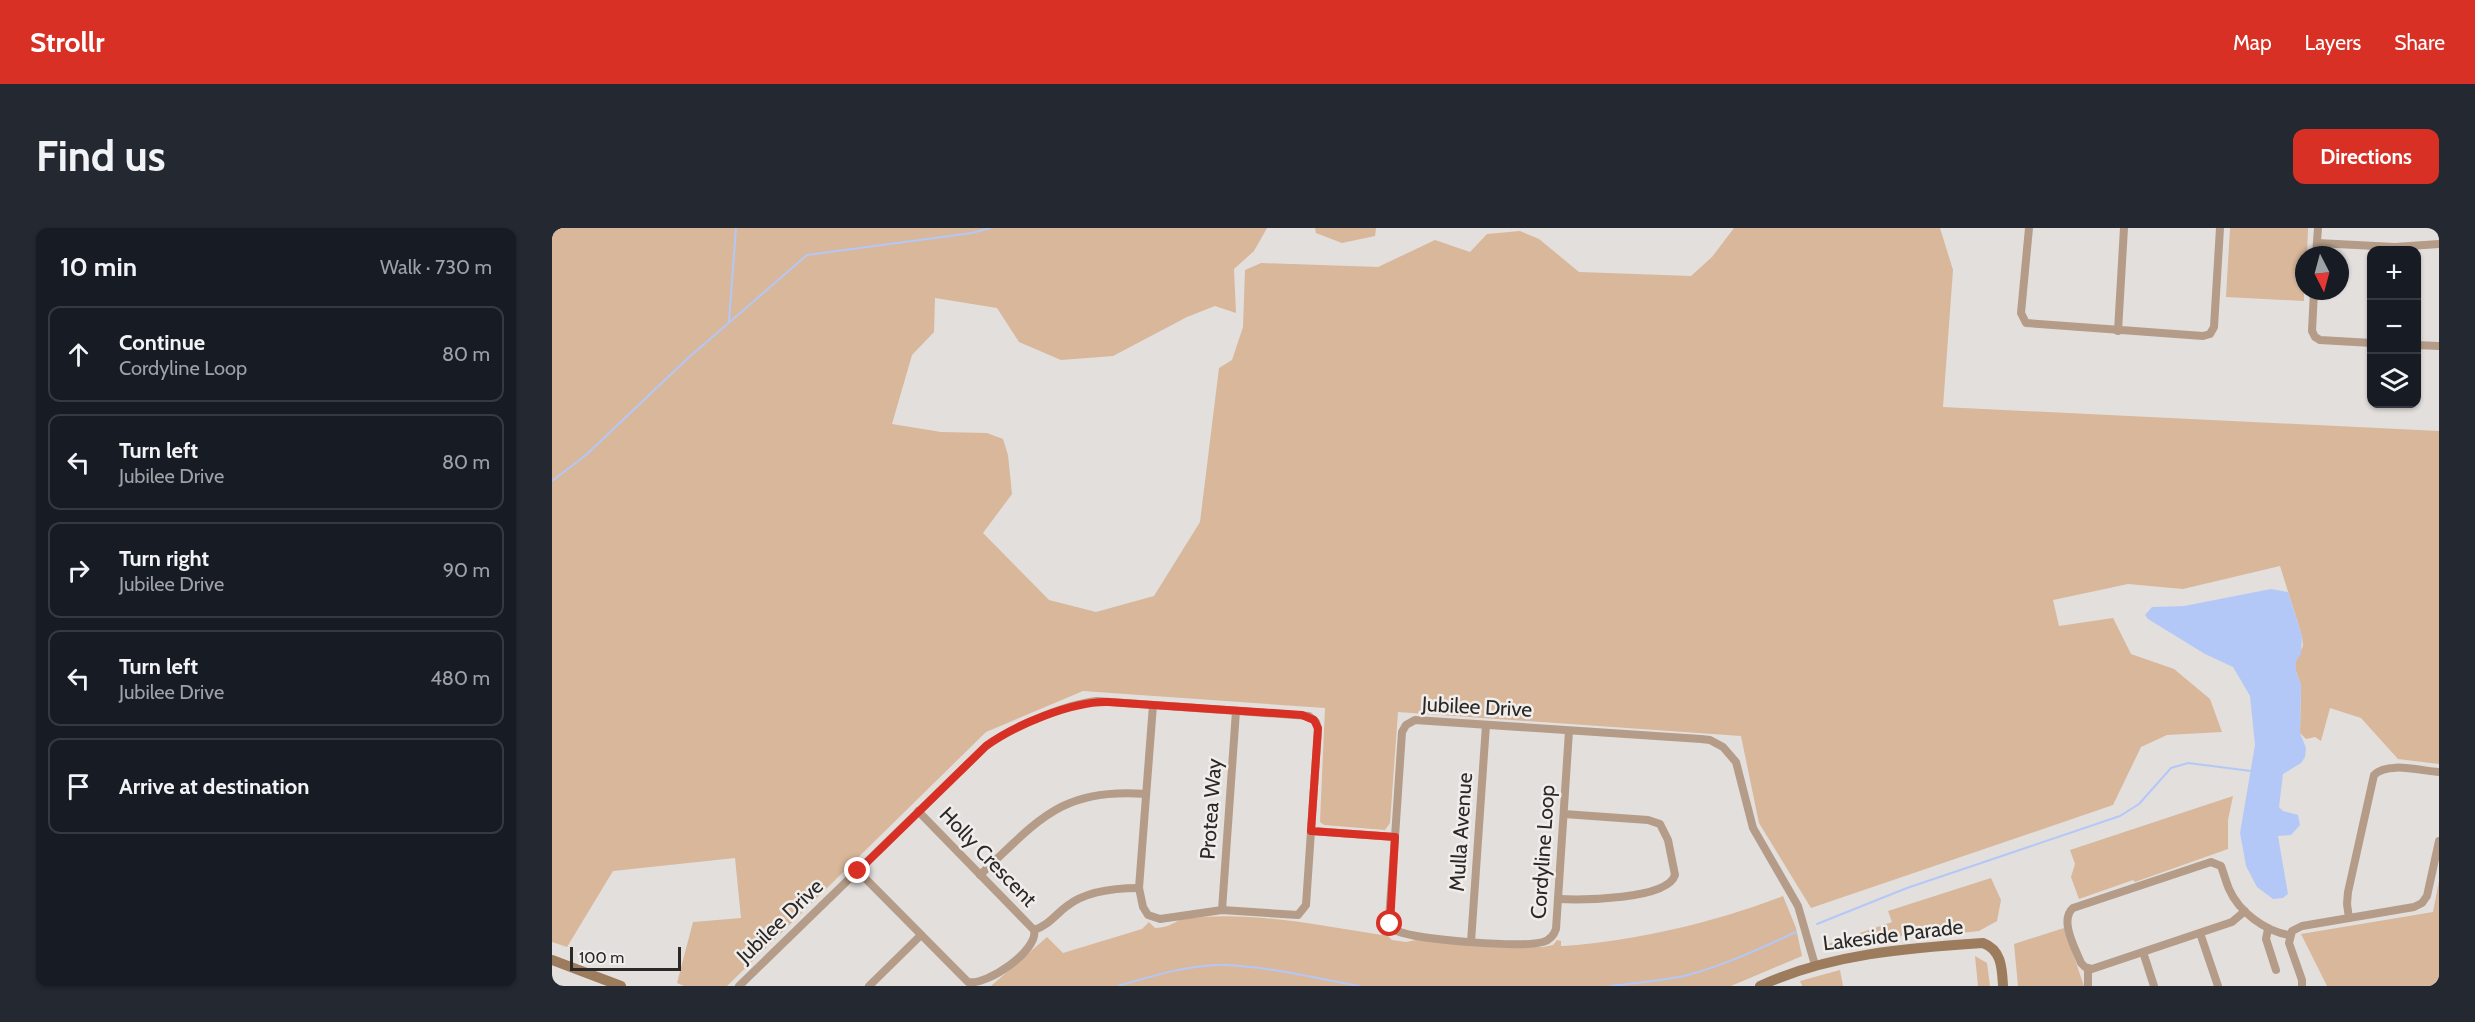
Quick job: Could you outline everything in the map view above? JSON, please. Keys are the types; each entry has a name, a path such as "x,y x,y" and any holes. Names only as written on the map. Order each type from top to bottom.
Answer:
{"street":[{"path":"2029,228 2021,313 2025,322 2032,325 2203,336 2212,334 2215,325 2220,228"},
{"path":"2118,331 2124,228"},
{"path":"2317,246 2318,228"},
{"path":"2317,243 2395,247 2439,244"},
{"path":"2314,300 2312,331 2315,337 2320,340 2367,343"},
{"path":"2421,345 2439,346"},
{"name":"Jubilee Drive","path":"739,986 981,750 1006,734 1069,706 1086,702 1306,716 1316,722 1318,730 1311,831"},
{"path":"1153,705 1139,888 1145,911 1155,919 1222,910 1293,917 1301,913 1306,905 1311,831 1395,837"},
{"name":"Protea Way","path":"1222,910 1236,711"},
{"name":"Jubilee Drive","path":"1395,837 1402,737 1406,725 1419,720 1710,740 1728,751 1739,770 1756,835 1788,885 1802,915 1815,964"},
{"name":"Mulla Avenue","path":"1471,942 1486,724"},
{"name":"Cordyline Loop","path":"1395,837 1389,920 1393,928 1402,933 1471,942 1546,941 1552,937 1556,929 1569,731"},
{"path":"2349,918 2348,892 2374,775 2380,770 2389,768 2439,772"},
{"path":"980,875 1029,828 1054,810 1098,793 1146,794"},
{"name":"Holly Crescent","path":"858,871 965,979 976,983 999,973 1033,943 1034,930 918,811"},
{"path":"1558,898 1588,900 1638,893 1666,886 1674,880 1675,875 1668,840 1660,824 1648,820 1564,814"},
{"path":"2302,986 2289,943 2289,935 2298,927 2414,907 2422,903 2427,896 2439,841"},
{"path":"2245,911 2236,920 2095,969 2088,968 2081,963 2067,922 2067,915 2073,908 2211,862 2221,867 2232,895 2245,911 2268,929 2289,935"},
{"path":"1034,930 1048,924 1075,901 1116,888 1139,888"},
{"path":"2268,929 2266,939 2276,970"},
{"path":"2200,933 2218,986"},
{"path":"869,986 921,935"},
{"name":"Lakeside Parade","path":"1760,986 1815,964 1851,957 1983,943 1990,946 1999,956 2003,986"},
{"path":"2143,952 2154,986"},
{"path":"552,960 621,986"},
{"path":"2088,968 2088,986"}],"shaded area":[{"path":"552,228 1267,228 1254,251 1234,269 1236,313 1215,306 1187,317 1113,356 1061,360 1019,342 997,308 935,298 934,332 912,355 892,424 941,432 987,433 1003,439 1008,455 1012,494 983,533 1049,600 1096,612 1154,596 1200,522 1219,368 1232,360 1243,327 1245,270 1261,263 1378,267 1435,240 1470,252 1487,234 1520,231 1539,239 1579,272 1691,276 1712,257 1734,228 1940,228 1953,270 1943,407 2439,431 2439,764 2398,759 2361,718 2330,708 2321,741 2315,737 2306,739 2300,733 2301,685 2296,671 2296,661 2303,646 2302,636 2280,566 2183,589 2128,584 2053,600 2059,626 2113,618 2131,654 2174,669 2210,699 2222,732 2167,735 2141,747 2113,805 1811,908 1759,823 1741,736 1398,712 1390,823 1385,830 1324,825 1320,822 1325,708 1083,691 986,732 727,986 684,986 677,983 693,922 741,918 735,858 613,871 567,947 552,942"},
{"path":"1315,228 1376,228 1375,236 1342,243 1316,233"},
{"path":"2230,228 2308,228 2307,246 2295,246 2295,300 2304,301 2226,297"},
{"path":"2233,796 2228,820 2228,849 2079,899 2071,877 2075,864 2070,850"},
{"path":"1991,878 2001,900 1997,921 1979,931 1923,937 1909,930 1896,940 1826,950 1822,946 1892,922 1888,911"},
{"path":"2439,881 2439,986 2327,986 2301,934 2433,912"},
{"path":"1783,896 1796,928 1802,956 1731,986 991,986 1047,937 1063,953 1142,929 1149,922 1155,928 1181,919 1257,917 1382,935 1383,921 1388,936 1392,940 1476,946 1543,947 1553,945 1557,940 1561,941 1561,946 1563,946 1647,935 1702,922"},
{"path":"2064,928 2084,986 2018,986 2014,944"},
{"path":"1975,956 1987,963 1990,986 1978,986"},
{"path":"1840,970 1843,986 1802,986 1800,981"}],"water":[{"path":"2271,589 2288,592 2302,636 2301,654 2296,661 2296,671 2301,685 2300,733 2306,748 2305,757 2301,763 2283,774 2279,807 2283,811 2298,815 2300,825 2291,835 2278,836 2288,894 2283,898 2273,899 2257,887 2246,866 2240,833 2255,745 2250,696 2233,667 2205,654 2145,615 2152,607 2184,606"}],"waterway":[{"path":"729,321 736,228"},
{"path":"552,481 586,455 687,359 807,255 972,233 990,228"},
{"path":"1817,924 1907,888 2120,816 2139,804 2171,768 2188,763 2251,771"},
{"path":"1611,986 1666,979 1698,972 1741,957 1796,932"},
{"path":"1118,986 1158,975 1212,965 1276,970 1359,986"}],"route":[{"path":"858,871 992,741 1069,706 1097,701 1302,715 1314,720 1318,728 1311,831 1395,837 1390,924"}]}
